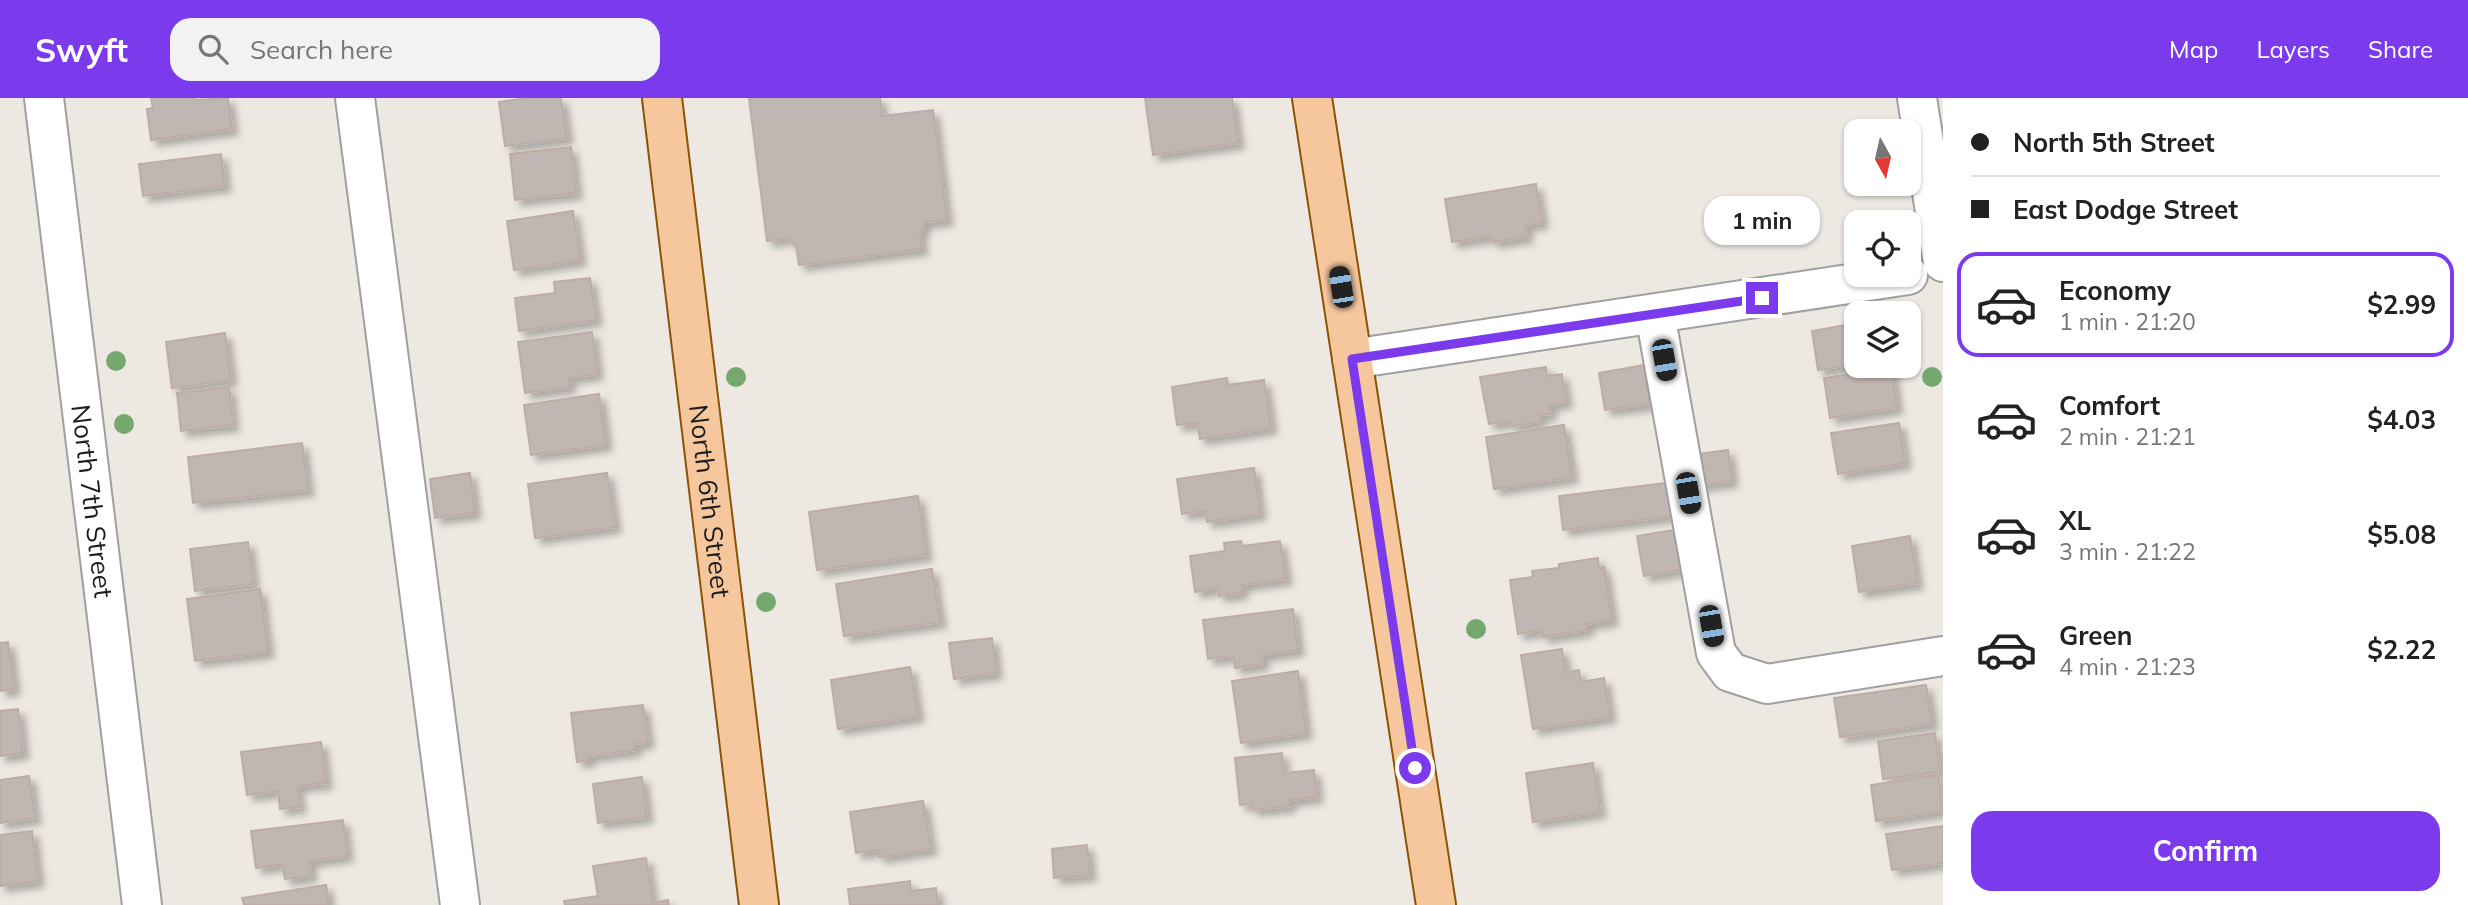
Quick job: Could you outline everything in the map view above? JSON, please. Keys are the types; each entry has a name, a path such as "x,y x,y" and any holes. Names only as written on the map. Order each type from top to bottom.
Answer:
{"main road":[{"name":"North 6th Street","path":"662,98 759,905"},
{"path":"1312,98 1436,905"}],"street":[{"name":"North 7th Street","path":"44,98 142,905"},
{"path":"355,98 460,905"},
{"path":"1917,98 1943,262"},
{"path":"1921,273 1943,269"},
{"path":"1352,359 1844,285"},
{"path":"1655,314 1716,653 1730,672 1767,684 1943,656"}],"building":[{"path":"151,98 228,98 232,129 151,140 147,109 153,108"},
{"path":"527,98 561,98 567,138 505,146 499,102"},
{"path":"749,98 880,98 882,116 933,110 947,220 925,222 920,235 922,249 799,265 796,245 786,238 767,241"},
{"path":"1145,98 1232,98 1238,143 1153,155"},
{"path":"571,147 576,193 515,200 510,154"},
{"path":"221,154 225,186 143,196 139,164"},
{"path":"1536,184 1542,223 1525,225 1527,237 1493,242 1492,236 1452,242 1445,199"},
{"path":"573,211 580,260 514,270 507,221"},
{"path":"590,278 596,320 519,331 515,298 555,293 554,282"},
{"path":"1844,325 1844,366 1818,370 1812,331"},
{"path":"592,332 597,374 568,378 570,387 525,393 518,342"},
{"path":"225,333 231,380 172,388 166,342"},
{"path":"1644,365 1650,404 1605,410 1599,373"},
{"path":"1546,367 1547,376 1562,374 1566,402 1549,405 1551,414 1539,415 1540,422 1512,426 1511,421 1489,424 1480,377"},
{"path":"1844,375 1844,378 1892,378 1897,408 1830,418 1824,378"},
{"path":"1227,378 1228,385 1264,380 1271,428 1200,439 1197,423 1177,425 1172,387"},
{"path":"229,387 233,425 181,431 177,393"},
{"path":"599,394 606,445 531,455 524,405"},
{"path":"1899,423 1905,463 1838,474 1831,433"},
{"path":"1564,425 1572,477 1494,489 1486,437"},
{"path":"302,443 308,490 193,503 188,457"},
{"path":"1728,450 1732,481 1697,486 1692,455"},
{"path":"1254,468 1260,514 1207,522 1205,511 1182,514 1177,479"},
{"path":"470,473 475,513 435,518 430,479"},
{"path":"607,473 615,527 535,538 528,484"},
{"path":"1673,482 1678,515 1563,530 1559,496"},
{"path":"918,496 926,555 817,570 809,512"},
{"path":"1680,529 1687,569 1644,576 1637,536"},
{"path":"1910,536 1917,583 1859,592 1852,546"},
{"path":"1241,541 1243,546 1280,541 1286,579 1241,585 1242,593 1219,596 1218,588 1195,592 1190,556 1225,551 1224,543"},
{"path":"248,542 253,584 195,591 190,549"},
{"path":"1598,558 1599,569 1604,567 1612,620 1586,624 1587,630 1543,637 1541,630 1518,634 1510,580 1533,577 1532,571 1559,568 1559,564"},
{"path":"932,569 940,622 844,636 836,584"},
{"path":"260,589 268,652 195,661 187,599"},
{"path":"1293,609 1298,650 1262,655 1263,664 1235,668 1233,656 1208,659 1203,620"},
{"path":"992,638 996,673 954,679 949,643"},
{"path":"8,642 14,689 0,691 0,643"},
{"path":"1562,649 1566,673 1579,670 1581,682 1604,678 1610,717 1533,729 1521,655"},
{"path":"910,667 918,716 838,729 831,680"},
{"path":"1298,671 1306,733 1241,743 1232,681"},
{"path":"1926,685 1932,724 1840,737 1834,698"},
{"path":"643,705 648,742 635,744 635,750 588,756 589,760 577,762 571,713"},
{"path":"18,709 23,753 0,756 0,711"},
{"path":"1935,733 1940,771 1883,779 1878,741"},
{"path":"321,742 326,783 297,786 300,807 280,809 278,791 247,795 241,752"},
{"path":"1282,753 1284,773 1314,770 1317,797 1289,800 1290,806 1253,810 1252,804 1240,805 1235,758"},
{"path":"1593,763 1600,812 1533,822 1526,773"},
{"path":"1938,775 1943,811 1876,821 1871,785"},
{"path":"29,776 35,818 0,823 0,780"},
{"path":"642,777 647,817 598,823 593,784"},
{"path":"923,801 931,849 879,857 878,850 856,853 850,812"},
{"path":"343,820 347,856 309,861 311,876 285,879 282,864 256,868 251,831"},
{"path":"1943,826 1943,863 1892,870 1886,834"},
{"path":"32,831 38,881 0,886 0,835"},
{"path":"1087,845 1090,875 1054,878 1052,849"},
{"path":"646,858 653,903 668,900 669,905 565,905 564,901 598,896 593,866"},
{"path":"910,881 911,891 936,888 938,905 850,905 848,889"},
{"path":"326,885 329,905 244,905 242,898"}],"route":[{"path":"1415,768 1352,359 1762,298"}]}
